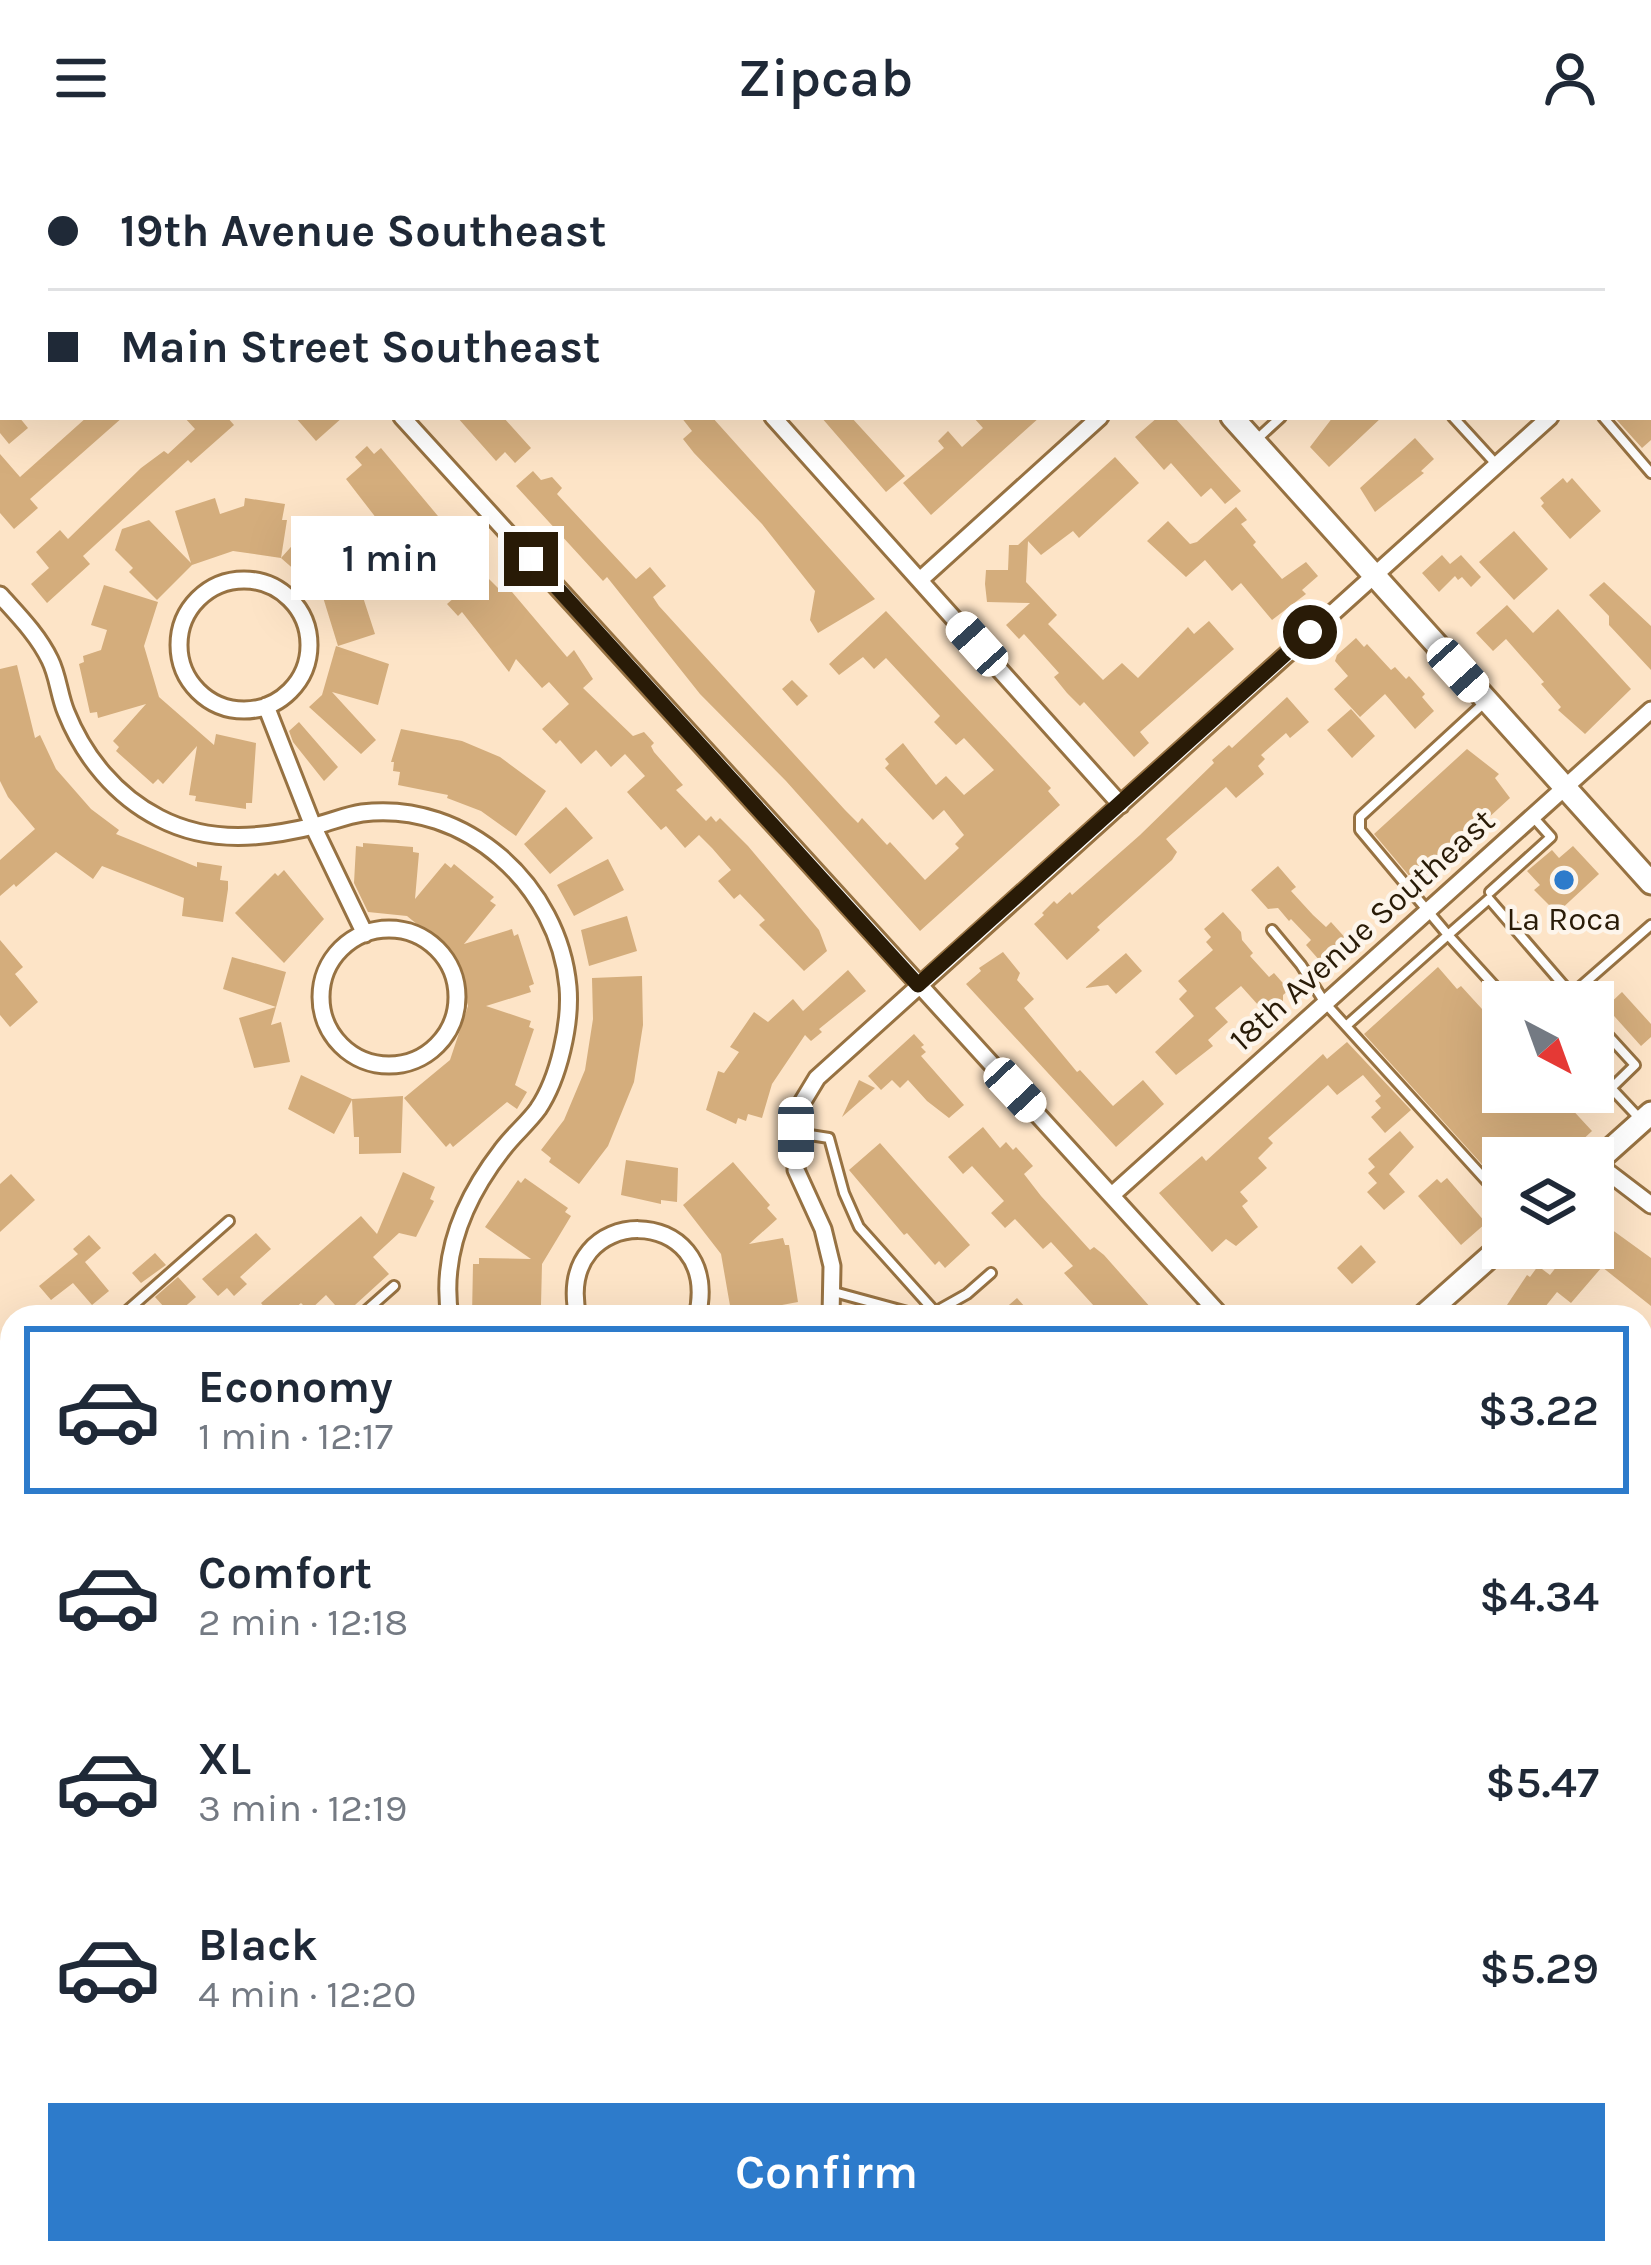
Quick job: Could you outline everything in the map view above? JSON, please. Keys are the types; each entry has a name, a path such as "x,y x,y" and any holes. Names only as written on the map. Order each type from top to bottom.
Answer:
{"street":[{"path":"405,420 1211,1305"},
{"path":"775,420 1120,805"},
{"path":"920,580 1097,420"},
{"path":"1235,420 1651,883"},
{"path":"831,1305 832,1266 823,1229 796,1170 797,1111 817,1078 1547,420"},
{"path":"246,579 271,585 292,600 305,622 309,647 303,672 288,693 266,706 241,710 216,704 196,689 182,668 178,643 184,618 199,597 221,584 246,579"},
{"path":"0,595 51,660 65,711 88,756 122,795 160,818 195,833 240,839 362,813 406,814 436,821 502,856 547,911 568,984 569,1023 540,1107 469,1198 450,1245 450,1305"},
{"path":"266,706 313,826 365,934"},
{"name":"18th Avenue Southeast","path":"1112,1195 1651,710"},
{"path":"391,929 421,936 442,953 454,976 457,1003 449,1029 432,1049 409,1062 382,1065 356,1057 336,1040 323,1016 321,990 328,964 345,944 365,934 391,929"},
{"path":"1614,1146 1647,1117"},
{"path":"1614,1178 1651,1205"},
{"path":"576,1305 573,1292 580,1264 598,1241 624,1229 653,1229 679,1242 697,1265 703,1293 700,1305"},
{"path":"1436,1305 1482,1264"}],"lane":[{"path":"1254,442 1278,420"},
{"path":"1456,420 1497,465"},
{"path":"1606,420 1651,473"},
{"path":"1487,701 1360,817 1360,830 1490,981"},
{"path":"1346,1026 1551,837 1533,817"},
{"path":"1473,871 1560,981"},
{"path":"1593,981 1651,925"},
{"path":"1272,930 1301,964 1325,1004 1482,1176"},
{"path":"1614,1042 1635,1065 1614,1084"},
{"path":"1614,1091 1647,1117"},
{"path":"796,1133 829,1138 860,1227 930,1305"},
{"path":"134,1305 229,1221"},
{"path":"950,1305 991,1273"},
{"path":"373,1305 394,1286"},
{"path":"832,1292 881,1305"}],"building":[{"path":"0,420 21,420 28,428 9,444 0,433"},
{"path":"84,420 120,420 30,499 38,508 14,529 0,513 0,454 20,477"},
{"path":"187,420 230,420 234,425 191,463 188,460 83,556 90,564 47,603 31,584 49,568 36,552 60,530 68,539 141,468 164,451 168,454 195,429"},
{"path":"298,420 340,420 316,441"},
{"path":"460,420 506,420 531,448 515,463 505,452 496,461"},
{"path":"683,420 715,420 875,599 818,633 810,620 815,591 762,524 683,439 692,431"},
{"path":"824,420 854,420 905,476 886,492"},
{"path":"976,420 1037,420 931,515 903,483 944,448 938,441 948,431 962,447 983,428"},
{"path":"1155,420 1177,420 1241,491 1225,504 1211,488 1201,497 1171,463 1164,470 1135,437"},
{"path":"1331,420 1379,420 1329,467 1310,447"},
{"path":"1617,420 1651,420 1651,440 1642,448"},
{"path":"1415,438 1434,459 1421,471 1424,473 1375,512 1360,488"},
{"path":"367,446 374,454 381,448 448,528 460,539 467,536 477,547 472,551 478,568 501,591 507,586 567,657 574,650 593,679 583,688 633,736 644,732 654,743 654,752 683,785 676,790 706,821 711,816 716,822 720,818 748,846 819,930 827,951 804,971 759,925 765,920 740,894 734,899 718,881 731,870 712,848 699,835 685,848 666,826 661,830 627,792 645,776 625,754 611,767 596,750 581,764 560,740 556,744 542,729 569,704 549,682 542,688 516,659 509,672 462,612 458,616 447,604 471,583 452,562 443,569 431,556 438,549 418,527 378,558 362,539 380,523 346,479 362,465 355,457"},
{"path":"1115,457 1139,483 1079,538 1073,531 1041,555 1028,541 1026,582 1057,615 1048,624 1103,680 1122,663 1138,678 1188,627 1194,634 1209,621 1234,649 1140,732 1149,743 1134,757 1084,702 1080,706 1067,693 1054,677 1059,673 1024,634 1019,639 1006,625 1030,603 987,602 985,584 986,570 1008,570 1009,545 1018,545"},
{"path":"533,471 541,480 552,477 562,488 557,494 636,579 650,567 666,586 653,597 659,606 845,810 858,823 862,818 887,845 890,842 925,880 959,848 955,844 964,835 944,810 933,820 885,768 889,764 885,759 903,743 936,785 946,776 964,795 994,770 964,738 956,745 934,722 940,716 886,658 874,669 863,657 839,675 829,664 886,611 1051,788 1048,791 1060,805 920,931 786,781 700,694 607,577 603,581 516,486"},
{"path":"1563,478 1567,483 1572,478 1601,511 1570,539 1541,506 1540,498"},
{"path":"215,498 220,514 244,506 245,498 285,504 281,558 233,551 192,565 157,600 115,550 122,529 149,520 191,563 175,511"},
{"path":"1236,507 1247,520 1241,524 1256,542 1253,545 1282,579 1306,562 1318,576 1302,590 1306,594 1272,620 1241,583 1232,591 1205,560 1186,577 1147,541 1168,521 1190,544 1197,542"},
{"path":"307,529 346,563 337,573 353,587 359,585 375,634 338,646 322,594 281,558"},
{"path":"1514,531 1548,569 1514,600 1479,562"},
{"path":"1442,555 1450,564 1461,555 1481,577 1471,587 1455,576 1439,592 1422,573"},
{"path":"1604,582 1651,626 1651,670 1609,625 1609,616 1589,595"},
{"path":"104,585 158,602 144,646 159,697 214,745 216,734 256,743 252,803 246,803 246,809 195,801 196,796 189,795 197,746 163,784 158,779 153,784 116,751 119,747 113,741 146,704 98,718 97,712 90,713 79,664 83,656 101,650 107,630 91,625"},
{"path":"1507,605 1533,633 1558,609 1631,689 1585,734 1558,710 1561,707 1541,684 1544,682 1506,639 1493,651 1476,633"},
{"path":"1356,638 1391,670 1395,667 1406,679 1409,676 1425,694 1422,697 1434,711 1415,729 1385,694 1360,717 1334,689 1348,676 1335,661 1337,655"},
{"path":"336,646 389,664 378,705 332,692 376,740 361,754 309,707 322,695"},
{"path":"17,665 35,738 40,735 56,769 91,809 119,830 116,834 197,867 197,862 222,866 220,880 228,881 223,922 182,916 184,898 102,866 93,879 56,852 0,896 0,860 35,829 0,781 0,669"},
{"path":"792,680 808,696 797,706 782,689"},
{"path":"1287,697 1309,722 1290,738 1286,733 1261,755 1265,759 1258,766 1264,774 1236,798 1226,787 1166,839 1177,852 1172,860 1067,960 1034,924 1042,913 1054,901 1057,904 1070,892 1072,895 1140,835 1212,760 1229,745 1232,748"},
{"path":"1351,709 1375,736 1352,758 1327,730"},
{"path":"299,722 338,767 324,781 293,742 289,731"},
{"path":"401,729 462,741 500,757 546,791 516,836 448,795 398,785 400,772 393,771 391,762"},
{"path":"1467,749 1499,774 1495,778 1510,798 1416,884 1374,834"},
{"path":"566,807 593,838 550,874 524,844"},
{"path":"363,843 413,847 419,853 415,899 445,863 451,868 454,864 494,897 490,901 496,905 464,944 512,929 514,936 518,934 534,984 529,986 531,992 486,1006 531,1021 529,1027 534,1029 515,1085 527,1092 517,1109 507,1102 453,1147 450,1143 446,1147 404,1098 450,1060 468,1006 452,953 407,916 368,912 354,883 356,846 363,847"},
{"name":"La Roca","path":"1573,846 1599,874 1557,913 1534,890 1540,885 1527,871 1552,850 1559,858"},
{"path":"608,859 624,890 574,916 557,885"},
{"path":"1278,866 1296,887 1291,891 1313,915 1326,927 1331,922 1349,942 1332,957 1320,961 1306,945 1311,940 1291,919 1278,908 1268,909 1251,890"},
{"path":"284,870 324,919 284,963 235,913 275,873 278,876"},
{"path":"1223,912 1241,932 1253,953 1250,956 1289,990 1268,1016 1241,986 1215,1008 1228,1022 1208,1040 1213,1046 1176,1075 1155,1052 1194,1016 1179,999 1187,991 1178,981 1213,950 1204,929"},
{"path":"627,916 637,951 589,966 581,930"},
{"path":"0,940 23,967 15,974 38,1002 10,1027 0,1015"},
{"path":"1003,952 1020,973 1017,980 1034,999 1024,1008 1077,1072 1113,1106 1143,1080 1164,1104 1116,1147 966,984"},
{"path":"1126,953 1142,971 1116,994 1108,985 1085,988"},
{"path":"232,957 286,972 271,1025 281,1022 290,1062 254,1068 239,1018 276,1007 223,989"},
{"path":"1438,967 1482,1009 1482,1113 1575,1113 1592,1131 1586,1137 1482,1137 1482,1164 1364,1034"},
{"path":"848,970 866,991 811,1041 805,1035 772,1084 762,1118 748,1114 746,1121 738,1118 736,1124 706,1110 718,1071 724,1073 739,1052 730,1047 754,1012 768,1022 793,999 803,1011"},
{"path":"642,976 643,1025 634,1082 608,1146 579,1184 549,1162 551,1158 541,1150 564,1120 585,1070 593,1019 592,978"},
{"path":"1622,992 1651,1024 1651,1037 1641,1046 1614,1016 1614,1000"},
{"path":"914,1034 924,1045 926,1052 921,1056 964,1105 949,1118 908,1080 900,1088 892,1080 881,1090 868,1076"},
{"path":"1347,1042 1411,1110 1385,1133 1371,1117 1381,1108 1375,1101 1381,1096 1363,1075 1337,1095 1328,1085 1268,1138 1273,1143 1258,1158 1267,1168 1240,1192 1248,1201 1242,1206 1258,1227 1236,1246 1226,1239 1212,1252 1159,1193 1202,1156 1206,1161 1323,1054 1327,1059"},
{"path":"301,1075 352,1099 403,1096 401,1153 359,1154 352,1100 334,1134 288,1109"},
{"path":"859,1080 875,1088 842,1117"},
{"path":"983,1127 1000,1148 1006,1142 1013,1150 1016,1147 1033,1166 1024,1174 1041,1196 1148,1305 1093,1305 1064,1273 1073,1266 1051,1242 1043,1249 1015,1219 1005,1228 991,1213 1004,1201 972,1166 963,1174 948,1157"},
{"path":"1400,1131 1414,1147 1389,1174 1405,1192 1384,1210 1367,1192 1377,1183 1368,1173 1375,1167 1368,1159"},
{"path":"880,1143 970,1245 945,1268 939,1261 935,1265 904,1235 849,1170"},
{"path":"626,1160 678,1168 677,1202 661,1200 661,1204 621,1195"},
{"path":"733,1162 777,1219 749,1244 783,1238 789,1245 798,1302 730,1305 721,1254 683,1205"},
{"path":"403,1172 435,1187 430,1199 434,1201 416,1237 399,1233 373,1257 389,1274 355,1305 335,1305 326,1295 315,1305 261,1303 361,1216 377,1234"},
{"path":"11,1174 35,1200 0,1232 0,1184"},
{"path":"525,1178 568,1208 565,1212 571,1216 542,1264 541,1305 472,1305 473,1264 479,1264 479,1258 531,1259 485,1227 518,1180 521,1183"},
{"path":"1447,1178 1482,1218 1482,1227 1461,1245 1418,1196 1437,1179 1441,1183"},
{"path":"1614,1231 1651,1258 1650,1305 1605,1269 1614,1269"},
{"path":"256,1233 271,1249 240,1277 247,1284 234,1296 227,1288 218,1296 202,1279"},
{"path":"89,1235 101,1248 85,1262 109,1291 92,1305 73,1283 51,1300 39,1286 78,1254 73,1249"},
{"path":"1361,1245 1376,1262 1352,1284 1337,1268"},
{"path":"155,1253 166,1265 141,1283 132,1273"},
{"path":"1542,1269 1550,1275 1555,1269 1600,1269 1571,1303 1557,1292 1547,1305 1507,1305 1527,1275"},
{"path":"178,1277 196,1297 187,1305 162,1305 155,1297"}],"place":[{"name":"La Roca","path":"1564,880"}],"route":[{"path":"531,559 918,985 1310,632"}]}
